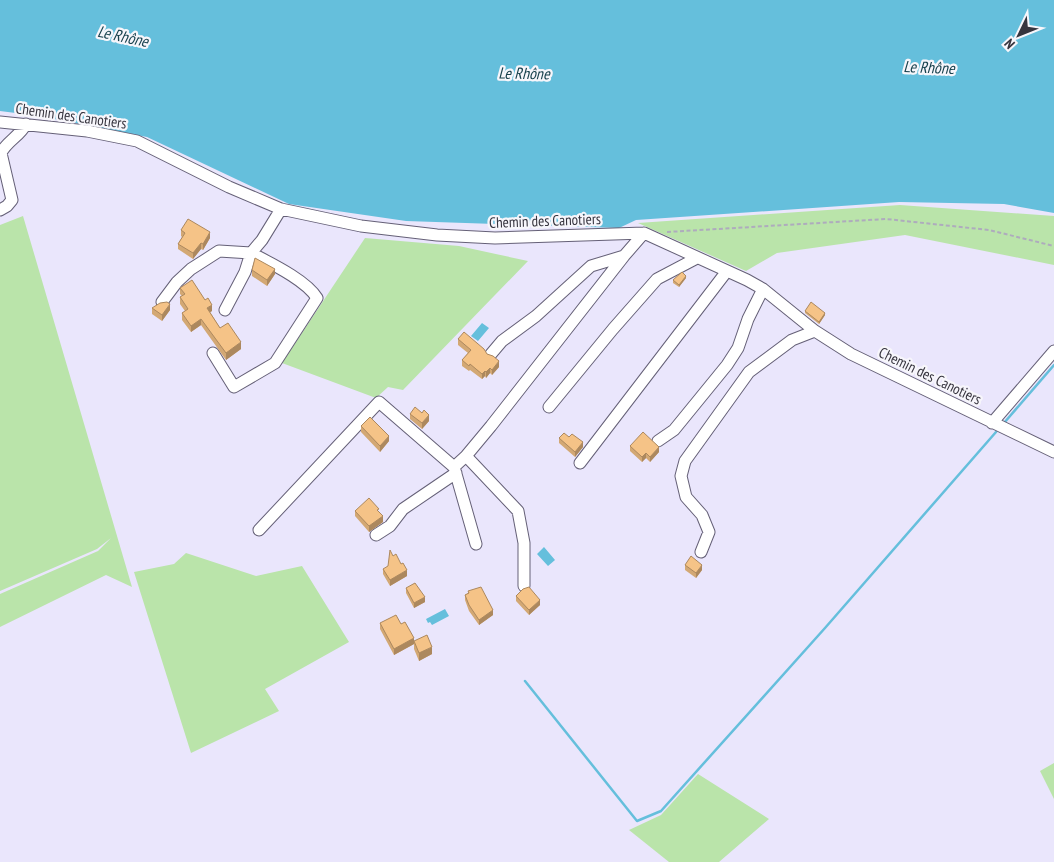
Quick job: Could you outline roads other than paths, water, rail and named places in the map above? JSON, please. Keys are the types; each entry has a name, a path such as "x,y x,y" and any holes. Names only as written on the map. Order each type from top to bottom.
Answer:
{"street":[{"name":"Chemin des Canotiers","path":"0,122 87,131 137,141 230,187 281,209 361,226 437,235 495,238 644,233 727,270 763,289 815,331 850,354 1054,452"},
{"path":"0,210 8,206 12,200 2,153 5,146 26,124"},
{"path":"224,310 245,272 251,253 262,240 281,209"},
{"path":"376,535 390,526 403,509 455,470 644,233"},
{"path":"162,302 177,282 191,269 219,252 251,253 284,271 314,292 317,298 274,363 234,387 213,353"},
{"path":"491,354 502,342 536,316 591,266 624,256"},
{"path":"549,407 657,279 697,258"},
{"path":"580,463 727,270"},
{"path":"658,441 674,430 727,365 738,348 748,319 763,289"},
{"path":"701,552 709,532 702,515 686,497 681,476 685,461 749,372 792,340 815,331"},
{"path":"992,423 1054,351"},
{"path":"259,530 379,402 455,470 476,544"},
{"path":"466,456 518,511 524,543 524,586"}],"water":[{"name":"Le Rhône","path":"0,0 1054,0 1054,213 1004,204 899,202 636,220 619,228 406,221 289,204 147,137 39,116 0,111"},
{"path":"482,323 489,328 478,341 471,336"},
{"path":"544,547 555,560 548,566 537,554"},
{"path":"445,609 449,616 432,625 430,622 428,623 426,619"}],"waterway":[{"path":"1004,423 1054,365"},
{"path":"525,681 637,821 661,811 825,628 996,432"}]}
